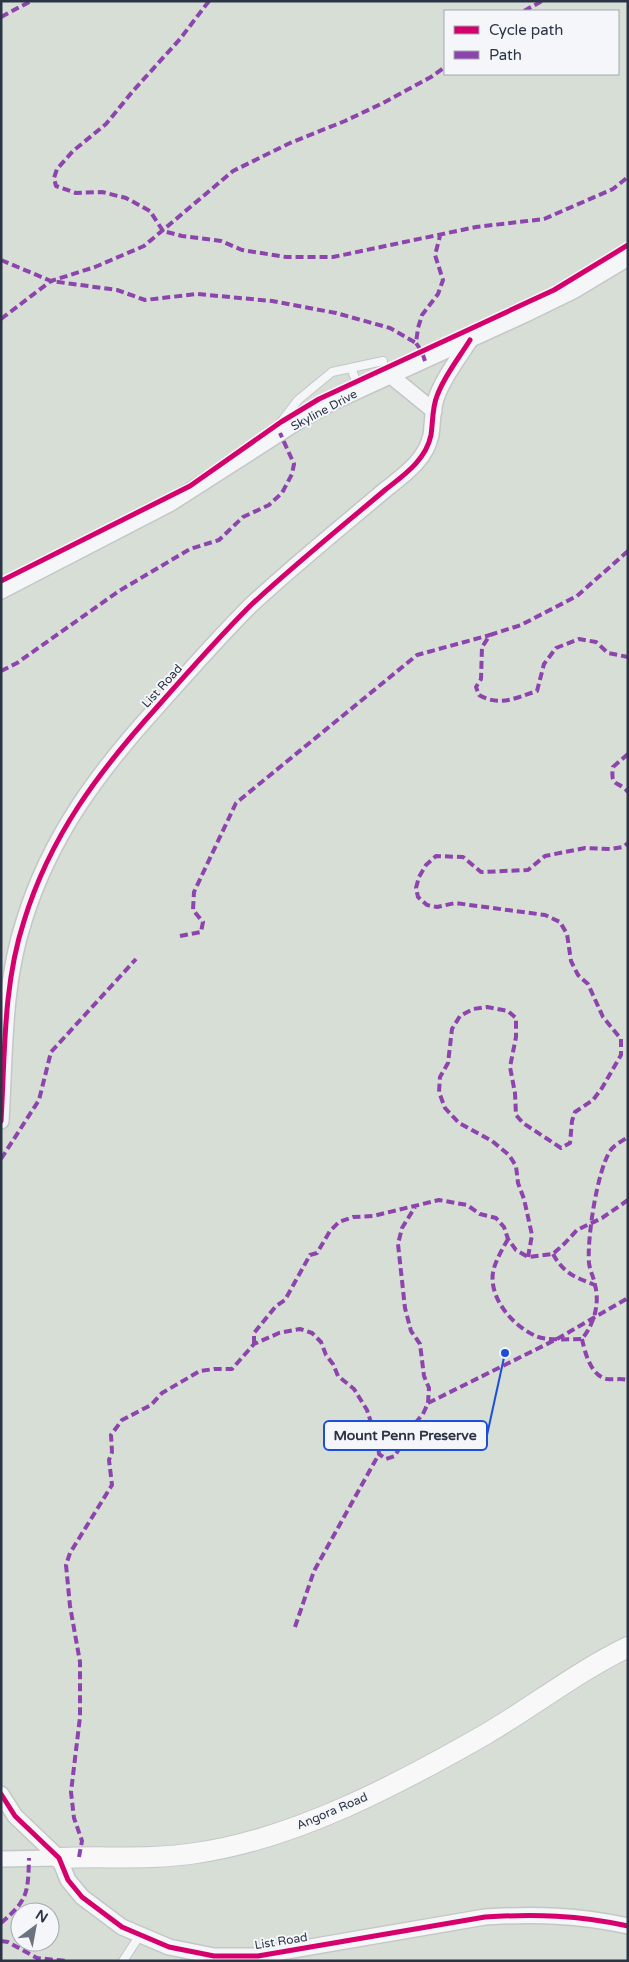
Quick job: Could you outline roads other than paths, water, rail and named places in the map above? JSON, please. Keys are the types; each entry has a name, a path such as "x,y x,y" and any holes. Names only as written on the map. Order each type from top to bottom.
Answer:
{"street":[{"name":"Skyline Drive","path":"1,591 171,503 302,419 573,291 628,258"},
{"name":"List Road","path":"1,1121 9,990 15,954 23,921 40,876 69,818 120,749 222,634 252,605 385,490 404,476 416,463 426,450 431,436 437,397 452,367 470,340"},
{"path":"391,376 434,411"},
{"name":"Angora Road","path":"1,1859 136,1857 195,1853 252,1840 299,1826 355,1802 440,1759 494,1729 597,1663 628,1647"},
{"name":"List Road","path":"1,1794 14,1816 59,1858 68,1880 82,1897 122,1927 169,1947 213,1958 290,1955 485,1918 508,1916 547,1914 578,1917 628,1926"}],"lane":[{"path":"262,445 298,400 332,372 383,361"},
{"path":"351,368 360,390"},
{"path":"123,1961 140,1935"}],"place":[{"name":"Mount Penn Preserve","path":"505,1353"}]}
